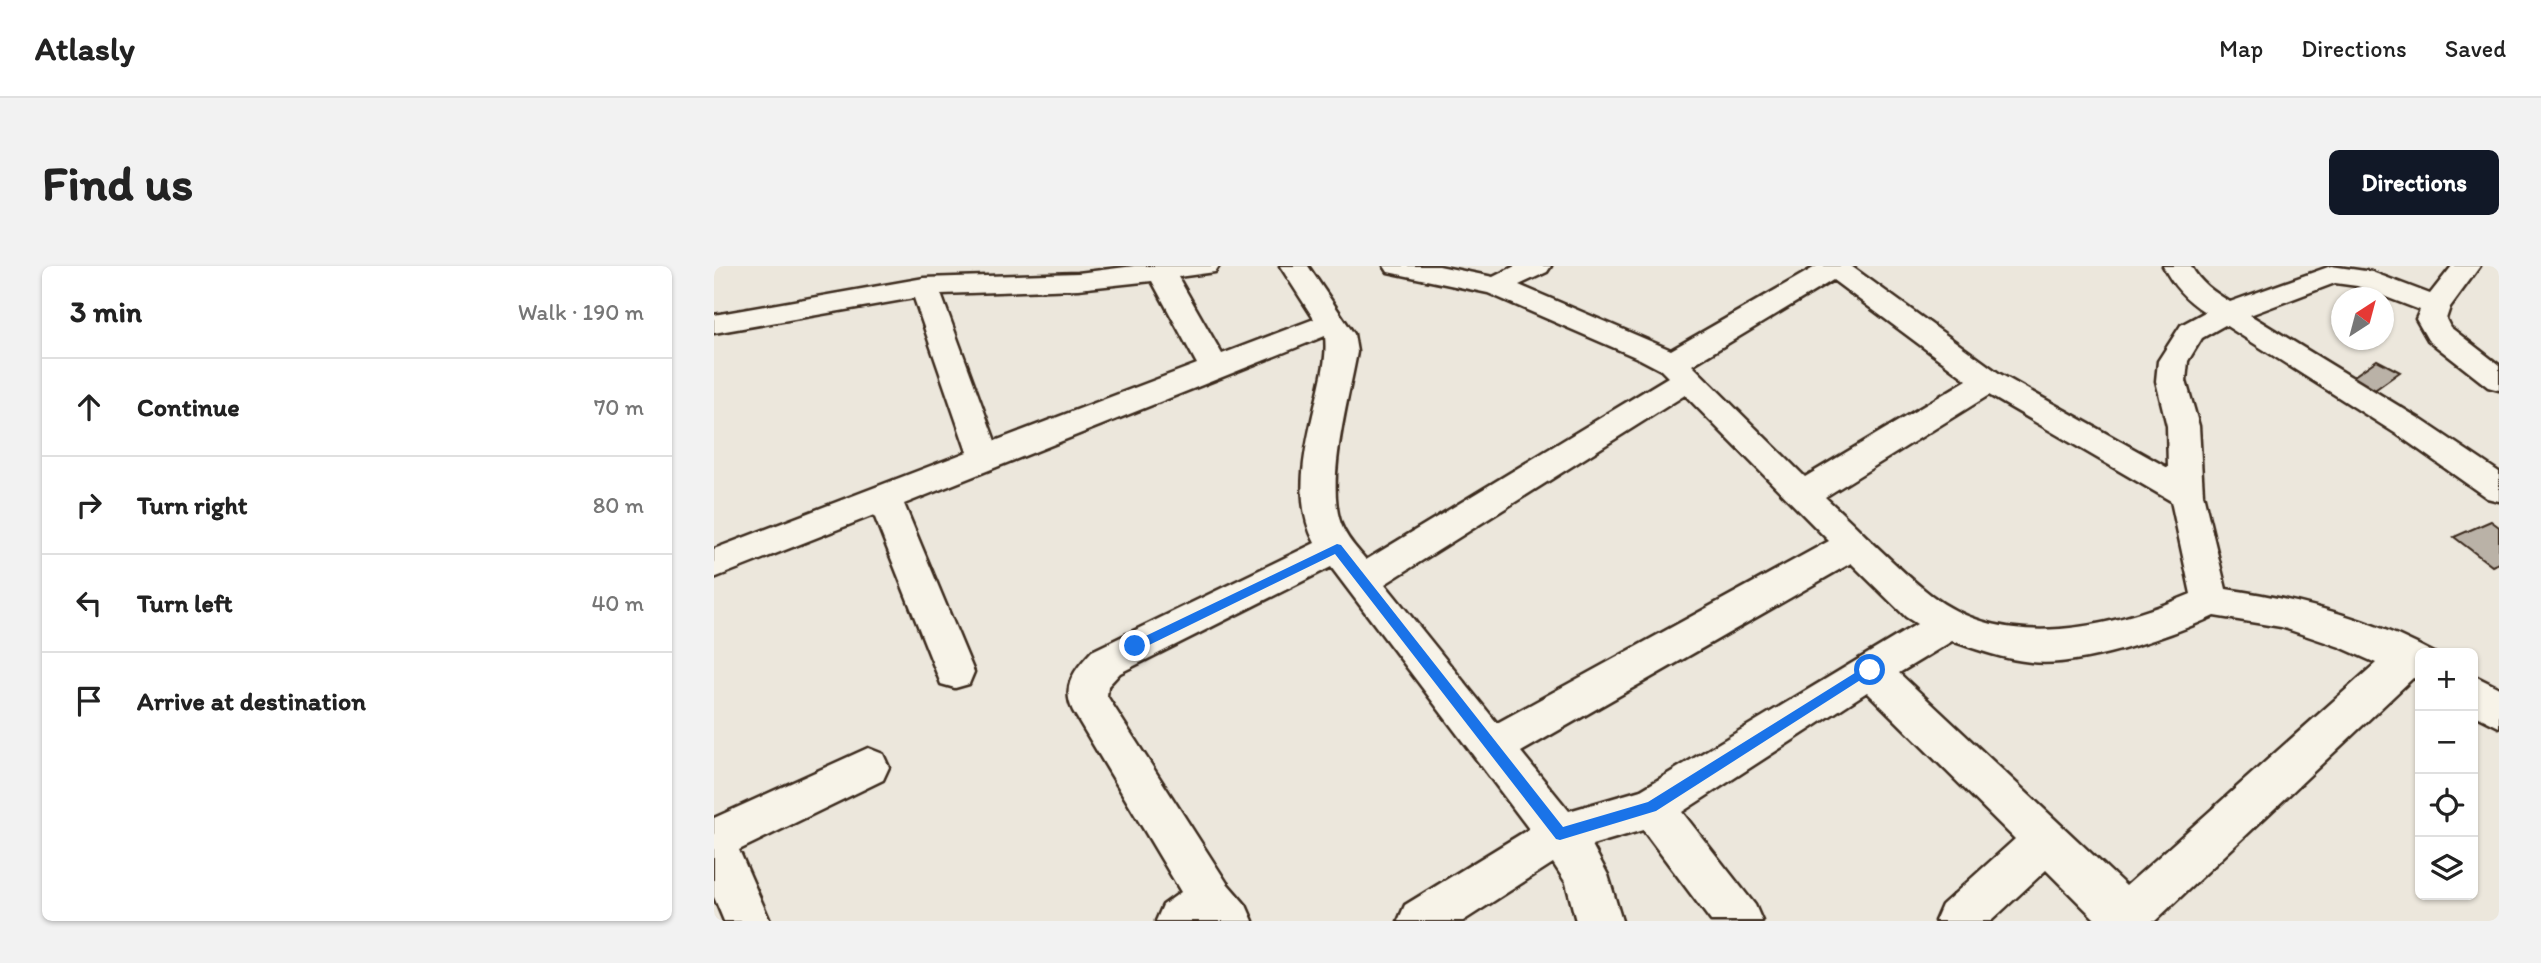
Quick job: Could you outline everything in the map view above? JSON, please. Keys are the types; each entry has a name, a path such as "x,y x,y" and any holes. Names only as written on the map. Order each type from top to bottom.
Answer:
{"street":[{"path":"714,324 924,288 1078,281 1205,266"},
{"path":"1294,266 1339,334 1342,352 1318,488 1322,521 1337,548 1361,581 1560,834 1586,875 1599,921"},
{"path":"1398,266 1496,286 1681,370 1802,495 1919,606 1950,624 1994,640 2033,647 2078,644 2175,617 2211,601 2281,612 2352,635 2414,661 2128,919 1870,670"},
{"path":"1496,286 1536,266"},
{"path":"2176,266 2184,280 2201,297 2228,316 2409,427 2499,489"},
{"path":"2466,266 2435,306 2431,319 2438,333 2499,380"},
{"path":"1361,581 1835,267 1989,381 2186,494"},
{"path":"1162,273 1215,368"},
{"path":"2211,601 2186,494 2186,447 2171,382 2173,361 2191,332 2205,322 2228,316 2332,274 2362,278 2435,306"},
{"path":"924,288 985,458"},
{"path":"714,564 1331,323"},
{"path":"1802,495 1989,381"},
{"path":"884,498 955,672"},
{"path":"1492,747 1854,544"},
{"path":"1207,914 1087,699 1089,680 1106,662 1115,657 1337,548"},
{"path":"1421,921 1560,834 1652,807 1870,670 1950,624"},
{"path":"2478,695 2499,710"},
{"path":"747,921 714,842 868,767"},
{"path":"1652,807 1739,921"},
{"path":"1958,921 2046,840"}],"building":[{"path":"2377,360 2400,372 2369,394 2347,381"},
{"path":"2491,521 2499,527 2499,563 2492,566 2454,537"}],"route":[{"path":"1135,646 1337,548 1560,834 1652,807 1870,670"}]}
